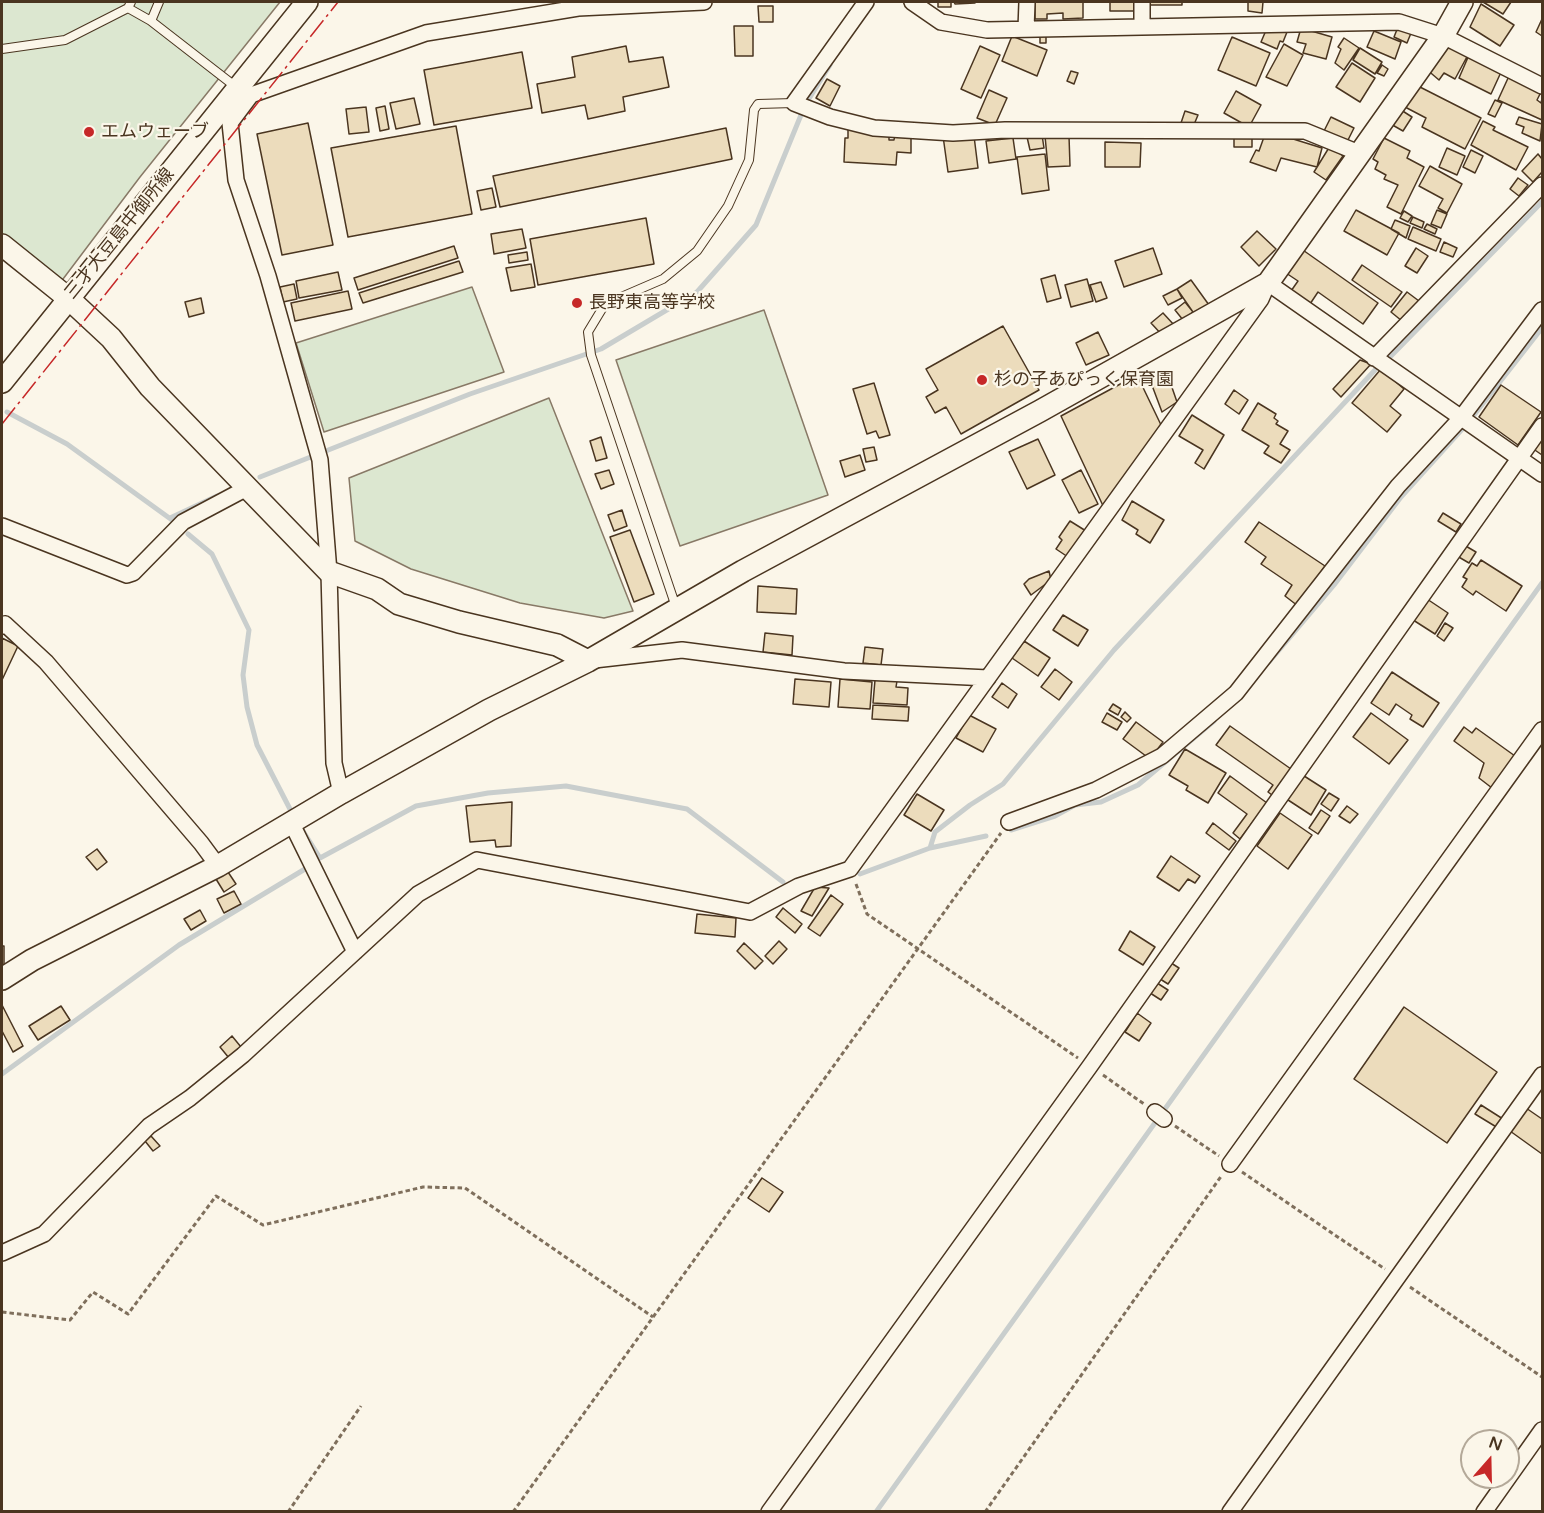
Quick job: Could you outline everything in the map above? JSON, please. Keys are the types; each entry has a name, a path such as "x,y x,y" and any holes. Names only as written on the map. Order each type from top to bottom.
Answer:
{"street":[{"name":"三才大豆島中御所線","path":"2,382 68,298 244,92 307,2"},
{"path":"341,793 334,764 329,572 318,455 267,276 236,180 231,123 244,92 426,33 578,8 704,2"},
{"path":"866,2 794,103 830,117 874,128 953,134 1005,130 1305,131 1359,153"},
{"path":"912,2 941,22 987,30 1387,21 1443,36 1542,86"},
{"path":"1026,29 1027,2"},
{"path":"1142,2 1142,26"},
{"path":"2,1253 44,1234 149,1126 190,1098 243,1055 418,894 477,860 750,912 799,886 850,869 1261,299 1268,283 1443,36 1462,2"},
{"path":"1374,358 1542,185"},
{"path":"2,245 68,298 111,338 150,387 329,572 377,589 399,604 459,622 557,645 588,661 682,650 844,671 988,678"},
{"path":"1268,283 1542,474"},
{"path":"2,980 32,960 218,866 341,793 489,710 588,661 676,609 1240,301 1268,283"},
{"path":"1009,822 1096,790 1161,756 1236,693 1398,486 1461,418 1542,310"},
{"path":"769,1512 1090,1066 1542,426"},
{"path":"2,526 127,575 133,573 183,522 247,488"},
{"path":"2,626 5,624 46,662 201,843 218,866"},
{"path":"1230,1164 1542,730"},
{"path":"291,822 355,952"},
{"path":"1230,1512 1542,1075"},
{"path":"1484,1512 1542,1430"}],"lane":[{"path":"151,21 159,2"},
{"path":"2,49 64,40 130,5 244,92"},
{"path":"676,609 590,352 588,332 605,304 663,279 697,251 728,206 749,160 754,110 758,104 794,103"}],"path":[{"path":"513,1512 1009,822"},
{"path":"850,869 867,914 916,950 1090,1066 1542,1377"},
{"path":"985,1512 1230,1164"},
{"path":"2,1312 70,1320 93,1292 128,1314 216,1196 263,1225 423,1187 465,1188 652,1317"},
{"path":"288,1512 361,1406"}],"green space":[{"name":"エムウェーブ","path":"2,2 280,2 140,177 60,283 2,237"},
{"path":"472,287 504,372 324,432 296,343"},
{"path":"764,310 828,495 680,546 616,360"},
{"path":"549,398 633,611 604,618 520,603 411,569 355,541 349,478"}],"building":[{"path":"938,2 951,2 951,7 938,7"},
{"path":"954,2 975,2 975,3 955,4"},
{"path":"1035,2 1083,2 1083,18 1063,19 1063,13 1047,14 1047,19 1035,19"},
{"path":"1110,2 1135,2 1135,11 1110,11"},
{"path":"1150,2 1182,2 1182,5 1150,5"},
{"path":"1248,2 1263,2 1262,13 1248,11"},
{"path":"1483,2 1511,2 1503,14"},
{"path":"1481,4 1514,25 1500,46 1470,27"},
{"path":"758,6 773,6 773,22 759,22"},
{"path":"1542,19 1542,36 1536,32"},
{"path":"734,26 753,26 753,56 735,56"},
{"path":"1289,27 1283,42 1280,41 1277,49 1261,42 1267,28"},
{"path":"1398,27 1411,33 1407,43 1394,37"},
{"path":"1301,28 1332,37 1326,59 1303,53 1306,44 1297,42"},
{"path":"1374,31 1401,42 1395,59 1367,47"},
{"path":"1012,36 1047,50 1037,76 1002,61"},
{"path":"1040,36 1046,36 1046,43 1040,43"},
{"path":"1232,37 1270,53 1256,86 1218,70"},
{"path":"1344,38 1359,48 1344,70 1335,63 1341,49 1338,47"},
{"path":"1442,41 1469,53 1455,79 1444,73 1439,80 1425,68"},
{"path":"1284,44 1303,55 1287,86 1266,77"},
{"path":"626,46 629,62 663,57 669,87 623,97 625,111 588,119 585,105 542,113 537,84 575,77 572,57"},
{"path":"980,46 1000,55 981,98 961,89"},
{"path":"1360,48 1382,62 1375,74 1353,60"},
{"path":"522,52 532,108 434,125 424,70"},
{"path":"1469,55 1502,70 1491,94 1459,78"},
{"path":"1352,63 1375,78 1360,102 1336,87"},
{"path":"1382,65 1388,69 1384,76 1377,73"},
{"path":"1071,71 1078,73 1074,84 1067,81"},
{"path":"1509,76 1541,92 1537,100 1541,103 1542,99 1542,120 1498,100"},
{"path":"827,79 840,86 830,106 816,98"},
{"path":"1416,85 1481,118 1465,149 1422,127 1426,118 1405,107"},
{"path":"989,90 1007,98 995,125 977,118"},
{"path":"1236,91 1261,105 1249,127 1224,113"},
{"path":"414,98 420,124 396,129 390,103"},
{"path":"1495,100 1502,103 1495,117 1488,114"},
{"path":"385,106 389,129 380,131 376,108"},
{"path":"366,107 369,132 349,134 346,109"},
{"path":"1398,108 1412,117 1403,131 1389,123"},
{"path":"1185,111 1198,115 1193,127 1181,123"},
{"path":"1331,117 1354,128 1347,142 1324,131"},
{"path":"1519,117 1542,124 1540,141 1522,133 1524,127 1516,124"},
{"path":"1483,121 1495,127 1493,130 1528,147 1516,170 1471,145"},
{"path":"308,123 333,245 282,255 257,134"},
{"path":"456,126 472,214 348,237 331,148"},
{"path":"726,128 732,159 500,207 493,176"},
{"path":"848,129 889,135 889,140 894,140 895,134 911,135 911,153 897,152 896,165 844,162 845,138 848,138"},
{"path":"1042,135 1044,148 1030,150 1027,137"},
{"path":"943,136 974,136 978,168 948,172"},
{"path":"1045,136 1069,136 1070,166 1048,167"},
{"path":"1264,137 1290,138 1322,148 1317,167 1281,158 1276,171 1250,162 1256,150 1259,151"},
{"path":"1013,138 1016,159 989,163 986,141"},
{"path":"1234,138 1252,138 1252,147 1234,147"},
{"path":"1384,138 1410,151 1407,158 1424,167 1401,214 1387,207 1398,185 1384,179 1386,175 1375,169 1378,162 1373,159"},
{"path":"1105,142 1141,143 1140,167 1105,167"},
{"path":"1330,146 1343,156 1326,180 1314,172"},
{"path":"1447,148 1465,156 1457,175 1439,167"},
{"path":"1471,150 1483,156 1475,173 1463,167"},
{"path":"1045,154 1049,190 1022,194 1017,157"},
{"path":"1538,154 1542,159 1542,172 1533,182 1522,171"},
{"path":"1430,166 1462,184 1447,213 1438,208 1443,199 1419,186"},
{"path":"1518,178 1528,185 1519,196 1510,189"},
{"path":"492,188 496,207 481,210 477,191"},
{"path":"1356,210 1399,233 1387,255 1344,231"},
{"path":"1437,210 1447,214 1441,228 1431,224"},
{"path":"1404,211 1412,216 1408,222 1400,218"},
{"path":"1413,217 1424,222 1422,228 1410,223"},
{"path":"646,218 654,264 538,285 530,239"},
{"path":"1395,220 1410,226 1406,238 1391,229"},
{"path":"1427,224 1437,229 1435,234 1424,229"},
{"path":"1413,227 1441,239 1436,251 1408,239"},
{"path":"522,229 526,248 494,254 491,234"},
{"path":"1257,231 1276,249 1259,266 1241,247"},
{"path":"1444,242 1457,248 1453,257 1440,252"},
{"path":"454,246 458,258 358,290 354,278"},
{"path":"1153,248 1162,274 1124,287 1115,261"},
{"path":"1300,248 1378,303 1363,324 1318,292 1310,304 1291,291 1298,281 1283,271"},
{"path":"1416,248 1428,256 1417,273 1405,266"},
{"path":"527,252 528,260 509,263 508,255"},
{"path":"459,261 463,272 363,303 359,293"},
{"path":"531,264 535,287 511,291 506,268"},
{"path":"1362,265 1402,292 1391,307 1352,280"},
{"path":"338,272 342,290 299,298 296,281"},
{"path":"1055,275 1061,298 1047,302 1041,279"},
{"path":"1087,279 1093,301 1071,307 1065,285"},
{"path":"1191,280 1209,305 1195,315 1177,289"},
{"path":"1101,282 1107,298 1096,302 1090,285"},
{"path":"294,284 297,299 283,302 280,287"},
{"path":"1177,289 1182,298 1168,305 1163,296"},
{"path":"348,291 352,309 295,321 291,303"},
{"path":"1407,292 1419,301 1402,321 1391,312"},
{"path":"201,298 204,313 189,317 185,302"},
{"path":"1185,302 1193,312 1183,320 1175,310"},
{"path":"1163,313 1175,326 1163,336 1151,323"},
{"name":"杉の子あぴっく保育園","path":"1003,326 1039,390 961,434 946,407 935,413 926,397 938,390 926,369"},
{"path":"1098,332 1109,355 1086,365 1076,343"},
{"path":"1360,360 1371,364 1341,397 1333,389"},
{"path":"1381,369 1404,389 1390,406 1401,415 1387,432 1352,403"},
{"path":"1167,373 1177,402 1162,412 1150,380"},
{"path":"1137,375 1162,427 1105,510 1061,416"},
{"path":"874,383 890,435 879,438 876,431 867,434 853,389"},
{"path":"1501,385 1541,412 1518,445 1479,417"},
{"path":"1234,390 1248,400 1239,414 1225,404"},
{"path":"1258,403 1276,414 1274,418 1278,421 1276,424 1288,431 1280,444 1290,450 1281,463 1264,453 1269,446 1242,430"},
{"path":"1192,415 1224,435 1204,469 1195,463 1203,450 1179,436"},
{"path":"1542,434 1542,455 1532,448"},
{"path":"601,437 607,458 596,461 590,441"},
{"path":"1038,439 1055,475 1027,489 1009,452"},
{"path":"874,447 877,460 866,462 863,449"},
{"path":"860,455 865,470 845,477 840,461"},
{"path":"609,470 614,484 601,489 595,474"},
{"path":"1081,470 1098,504 1079,513 1062,480"},
{"path":"1132,501 1164,520 1150,543 1136,534 1138,530 1122,520"},
{"path":"622,510 627,526 614,531 608,515"},
{"path":"1443,513 1461,524 1456,532 1438,521"},
{"path":"1070,521 1086,531 1068,557 1056,549 1062,540 1059,537"},
{"path":"1259,522 1325,566 1298,606 1285,596 1292,585 1261,564 1266,557 1245,542"},
{"path":"630,530 654,594 634,602 610,537"},
{"path":"1464,545 1476,552 1469,563 1457,556"},
{"path":"1481,560 1522,586 1506,611 1476,591 1473,595 1462,587 1467,579 1463,577 1472,563 1477,566"},
{"path":"1049,571 1051,580 1031,595 1024,584 1029,579"},
{"path":"758,586 797,589 796,614 757,612"},
{"path":"1424,597 1448,613 1435,634 1410,618"},
{"path":"1063,615 1088,630 1078,646 1053,630"},
{"path":"1445,623 1453,628 1444,641 1437,636"},
{"path":"765,633 793,636 792,655 763,652"},
{"path":"2,638 18,646 2,680"},
{"path":"1024,641 1050,658 1038,676 1012,658"},
{"path":"865,647 883,649 881,665 863,663"},
{"path":"1055,669 1072,682 1059,700 1041,687"},
{"path":"1392,672 1439,703 1423,727 1410,719 1412,715 1396,704 1389,715 1371,703"},
{"path":"795,679 831,682 829,707 793,704"},
{"path":"840,679 872,682 870,709 838,707"},
{"path":"875,680 897,681 896,687 908,688 907,705 873,703"},
{"path":"1002,683 1017,694 1008,708 992,697"},
{"path":"1113,704 1121,709 1118,715 1109,710"},
{"path":"873,705 909,707 908,721 872,719"},
{"path":"1125,712 1131,718 1127,722 1121,717"},
{"path":"1107,713 1122,722 1117,730 1102,722"},
{"path":"1371,713 1408,740 1389,764 1353,737"},
{"path":"969,715 996,729 983,752 956,738"},
{"path":"1136,722 1163,742 1150,759 1123,739"},
{"path":"1230,726 1291,769 1272,795 1268,792 1273,785 1216,745"},
{"path":"1464,727 1472,733 1476,728 1515,756 1492,788 1479,778 1484,763 1454,741"},
{"path":"1185,749 1226,773 1208,803 1186,790 1188,786 1169,775"},
{"path":"1301,774 1326,790 1311,815 1285,798"},
{"path":"1230,776 1267,803 1240,839 1233,833 1247,814 1218,793"},
{"path":"1329,793 1339,799 1331,811 1321,804"},
{"path":"917,794 944,810 931,831 904,815"},
{"path":"512,802 511,846 496,847 495,840 470,842 466,806"},
{"path":"1347,806 1358,814 1350,823 1339,816"},
{"path":"1321,810 1330,816 1318,834 1309,828"},
{"path":"1280,813 1312,835 1288,869 1257,846"},
{"path":"1213,823 1236,841 1229,850 1206,833"},
{"path":"97,849 107,862 97,870 86,857"},
{"path":"1171,856 1200,876 1195,883 1188,879 1179,891 1157,877"},
{"path":"228,872 236,884 224,892 216,879"},
{"path":"815,887 829,888 812,916 801,911"},
{"path":"234,891 241,904 224,913 217,899"},
{"path":"831,895 843,904 820,936 808,928"},
{"path":"783,908 802,924 795,933 776,917"},
{"path":"200,910 206,921 191,930 184,919"},
{"path":"697,914 736,918 735,937 695,933"},
{"path":"1130,931 1155,947 1143,965 1119,950"},
{"path":"779,941 787,949 773,964 765,956"},
{"path":"744,943 763,961 755,969 737,951"},
{"path":"2,946 4,946 4,976 2,976"},
{"path":"1168,961 1179,968 1168,984 1157,977"},
{"path":"1154,981 1168,990 1161,1000 1147,991"},
{"path":"2,1005 23,1046 13,1052 2,1031"},
{"path":"61,1006 70,1020 38,1040 29,1026"},
{"path":"1404,1007 1497,1072 1447,1143 1354,1079"},
{"path":"1137,1013 1151,1023 1139,1041 1125,1032"},
{"path":"232,1036 241,1047 229,1058 220,1047"},
{"path":"1481,1105 1503,1119 1498,1128 1475,1114"},
{"path":"1526,1108 1542,1119 1542,1154 1510,1131"},
{"path":"151,1136 160,1146 153,1151 145,1141"},
{"path":"762,1178 783,1192 769,1212 748,1198"}],"waterway":[{"path":"807,102 830,65"},
{"path":"260,477 470,394 601,349 697,292 756,225 801,115"},
{"path":"1391,356 1542,202"},
{"path":"1474,415 1542,328"},
{"path":"930,848 935,832 970,805 1003,784 1114,650 1375,370"},
{"path":"7,412 67,444 172,520"},
{"path":"1269,662 1334,585 1401,497 1464,427"},
{"path":"170,518 217,496"},
{"path":"188,534 212,554 249,630 243,675 247,707 257,745 292,813"},
{"path":"876,1512 1542,583"},
{"path":"1011,830 1055,816 1075,805 1101,802 1138,785 1214,721"},
{"path":"303,831 320,858 416,806 488,793 566,786 687,809 783,882"},
{"path":"860,874 930,848 986,836"},
{"path":"2,1074 179,945 305,869"}],"power":[{"path":"2,424 338,2"}],"place":[{"name":"エムウェーブ","path":"89,132"},
{"name":"長野東高等学校","path":"577,303"},
{"name":"杉の子あぴっく保育園","path":"982,380"}]}
